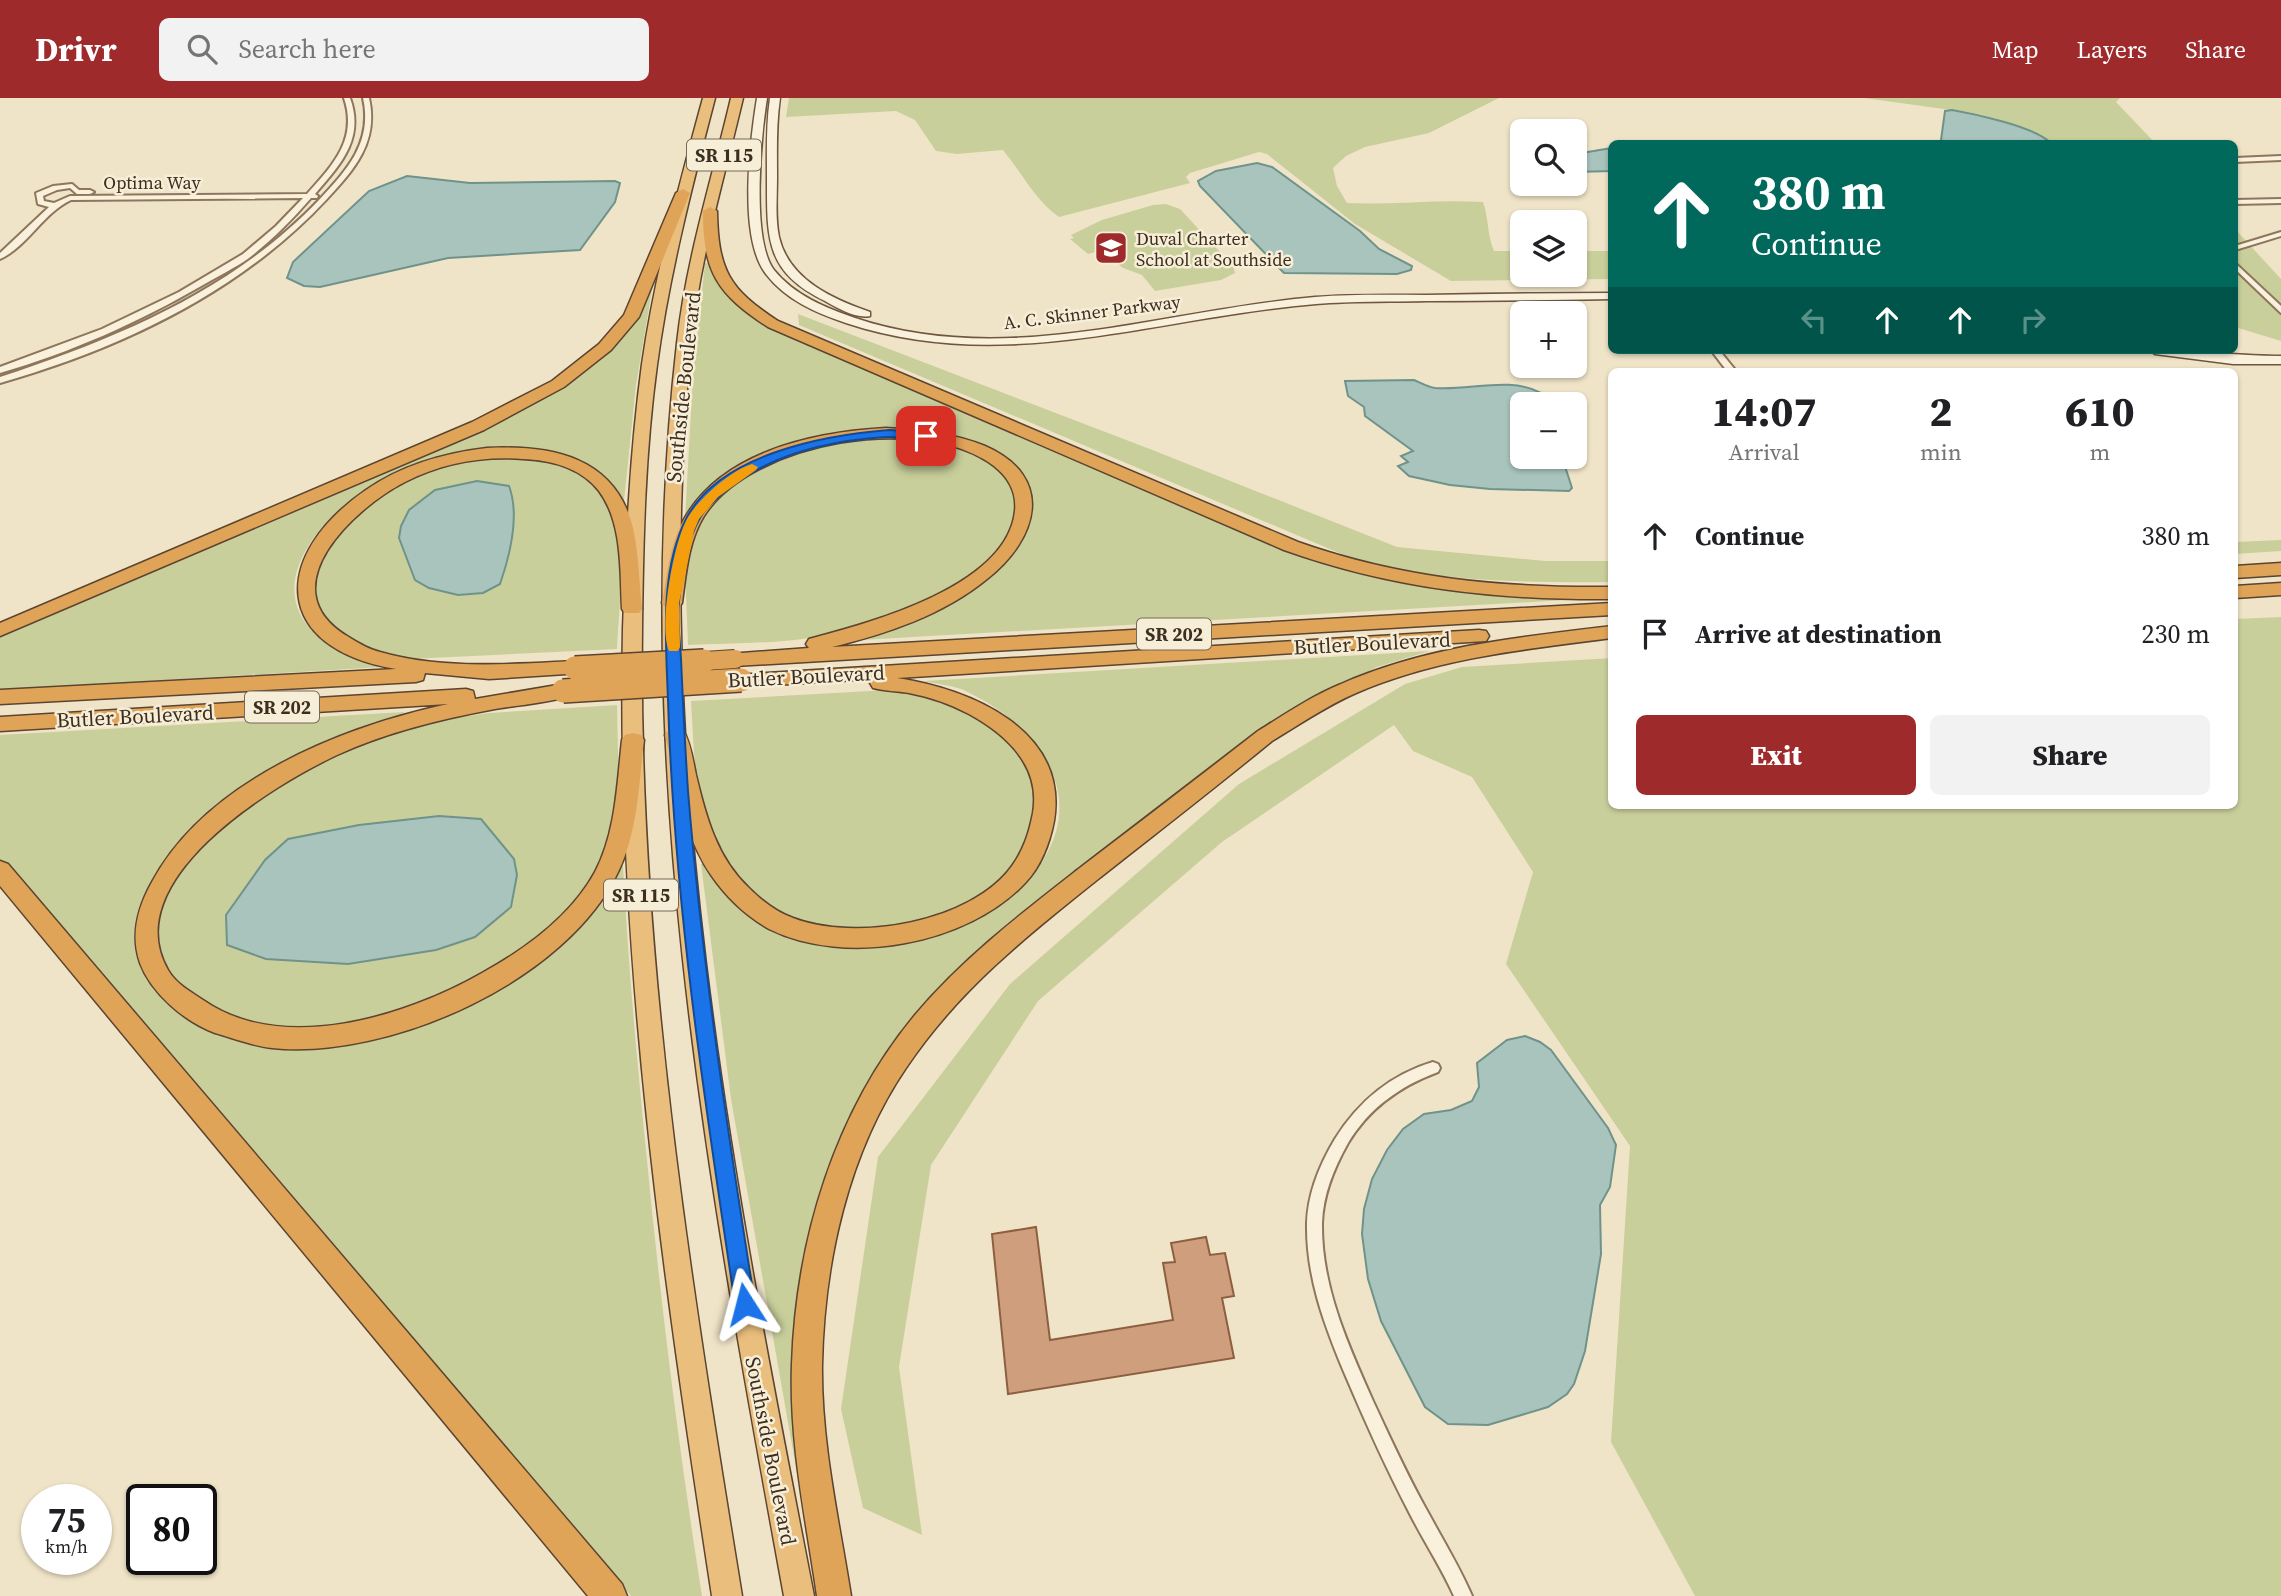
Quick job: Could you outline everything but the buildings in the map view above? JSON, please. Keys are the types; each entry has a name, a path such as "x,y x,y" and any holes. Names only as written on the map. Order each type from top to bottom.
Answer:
{"highway":[{"name":"Southside Boulevard","path":"709,98 683,193 660,302 646,392 637,496 632,609 633,740 643,932 661,1120 694,1387 727,1596"},
{"name":"Southside Boulevard","path":"737,98 696,268 680,383 673,479 672,603 676,735 689,895 708,1064 749,1328 799,1596"},
{"path":"0,630 478,426 558,384 605,347 631,317 683,193"},
{"path":"710,211 710,251 720,276 741,301 773,324 1291,546 1361,570 1434,586 1508,593 1608,593"},
{"path":"672,603 687,531 703,505 739,475 788,451 825,440 867,434 926,436 977,449 1004,465 1014,476 1021,488 1025,511 1014,538 994,562 952,594 911,615 738,670"},
{"path":"489,672 373,657 331,636 315,618 306,598 309,565 328,532 358,503 399,478 453,459 495,453 548,456 569,462 599,481 618,509 624,536 632,609"},
{"path":"2238,572 2281,569"},
{"path":"2238,592 2281,589"},
{"name":"Butler Boulevard","path":"0,724 563,691 738,670 1608,609"},
{"name":"Butler Boulevard","path":"0,697 575,668 738,670 796,677 1608,630"},
{"path":"834,1596 812,1448 809,1408 807,1367 813,1289 829,1212 852,1144 883,1082 920,1027 963,978 1012,934 1265,736 1309,707 1388,671 1437,657 1494,646 1608,631"},
{"path":"676,735 694,810 716,865 753,907 788,927 825,936 864,939 923,931 973,910 1013,880 1037,844 1045,819 1046,793 1034,758 1009,729 966,704 926,690 796,677"},
{"path":"563,691 453,710 378,731 307,761 245,798 189,845 163,880 146,929 147,945 157,975 182,1002 218,1022 238,1029 283,1037 335,1035 386,1026 461,999 505,975 542,948 572,921 597,888 614,856 622,824 633,740"},
{"path":"0,870 610,1596"}],"main road":[{"name":"A. C. Skinner Parkway","path":"762,98 757,125 757,236 762,259 771,273 788,290 809,303 849,321 916,337 972,342 1051,339 1318,300 1608,296"},
{"name":"A. C. Skinner Parkway","path":"775,98 771,127 773,231 779,255 788,269 822,295 861,312 928,328 982,332 1051,329 1316,290 1608,288"},
{"path":"771,273 788,269"},
{"path":"2238,349 2281,349"},
{"path":"2186,354 2233,360 2281,360"}],"street":[{"path":"0,370 89,338 178,296 250,253 281,227 336,164 352,133 352,114 348,98"},
{"path":"0,380 99,344 192,300 266,255 298,228 354,164 366,140 369,111 366,98"},
{"path":"2238,160 2281,158"},
{"path":"52,205 41,202 39,195 56,188 72,187 77,192"},
{"path":"70,198 77,192 316,189 331,192"},
{"name":"Optima Way","path":"0,257 14,248 52,205 70,198 310,196 331,192"},
{"path":"2238,202 2281,201"},
{"path":"2238,247 2281,234"},
{"path":"2238,268 2281,311"},
{"path":"2270,300 2281,300"},
{"path":"1718,354 1730,368"},
{"path":"1433,1068 1402,1078 1360,1114 1341,1140 1320,1189 1314,1246 1325,1307 1334,1331 1374,1424 1463,1596"}],"green space":[{"path":"789,98 1499,98 1429,133 1365,147 1346,156 1333,168 1337,186 1347,203 1483,202 1494,251 1510,251 1510,280 1451,281 1355,224 1267,154 1259,152 1190,173 1186,177 1190,183 1059,217 1036,194 1003,150 957,154 936,151 915,120 896,111 786,117"},
{"path":"1864,98 2120,98 2116,102 2152,140 2047,140 1980,114"},
{"path":"1166,204 1180,209 1233,266 1235,273 1221,280 1155,291 1142,275 1117,263 1128,259 1114,247 1088,254 1070,239 1074,238 1071,235 1102,220 1153,205"},
{"path":"2238,232 2281,279 2281,341 2238,328"},
{"path":"1587,251 1608,251 1608,279 1587,279"},
{"path":"705,263 708,263 714,273 761,321 1323,562 1442,589 1503,596 1565,597 1567,600 861,640 891,631 956,598 1027,526 1001,458 910,431 780,449 697,504 685,519 693,376"},
{"path":"651,284 636,385 624,501 607,482 589,469 557,458 512,450 392,475 352,499 314,537 301,559 295,582 296,604 308,626 332,647 382,667 0,690 0,634 191,552 574,376"},
{"path":"798,314 1397,547 1545,561 1608,561 1608,582 1480,579 1415,572 1351,558 799,325"},
{"path":"877,437 926,439 958,446 988,459 1004,472 1019,502 1010,534 996,556 954,587 927,601 848,630 793,640 688,645 685,570 698,520 723,491 753,470 808,446"},
{"path":"473,458 521,458 568,466 586,478 601,494 612,513 618,534 621,581 617,649 409,659 364,647 330,622 315,598 314,577 322,552 364,504 426,470","holes":["514,500 508,560 458,595 429,588 407,556 400,538"]},
{"path":"2281,540 2281,551 2238,554 2238,542"},
{"path":"2281,617 2281,1596 1695,1596 1611,1442 1630,1146 1506,964 1533,872 1472,777 1413,751 1394,725 1222,842 1038,1001 931,1165 899,1367 922,1535 863,1508 841,1409 878,1157 1010,984 1239,784 1405,684 1462,667 1608,658 1608,809 2238,809 2238,619"},
{"path":"1430,651 1377,667 1323,694 1001,936 853,1127 802,1390 798,1479 731,1099 701,864 705,864 728,896 748,912 806,938 982,913 1002,903 1018,890 1033,875 1045,857 1056,830 1059,804 1055,779 1044,756 1008,717 961,689 924,681"},
{"path":"888,690 946,705 974,717 999,734 1019,754 1032,778 1035,806 1028,838 1011,868 987,893 926,923 913,926 836,929 809,926 785,917 745,885 714,846 707,829 699,793 691,701"},
{"path":"617,705 617,820 589,889 533,951 402,1016 298,1030 245,1022 198,1001 168,973 157,937 159,909 188,858 239,810 316,763 371,740 430,721 489,713"},
{"path":"405,712 349,739 198,833 141,943 209,1024 376,1035 590,913 623,865 636,1049 658,1269 702,1596 631,1596 0,859 0,735"}],"water":[{"path":"1945,111 1990,118 2047,140 1941,140"},
{"path":"1608,149 1608,171 1587,172 1587,152"},
{"path":"1257,163 1272,167 1360,231 1379,249 1412,266 1411,270 1397,274 1284,273 1198,181 1216,171"},
{"path":"407,176 470,183 620,183 615,202 580,250 448,258 320,287 304,286 287,278 293,262 369,191"},
{"path":"1414,380 1435,388 1516,385 1539,392 1510,392 1510,469 1566,469 1572,488 1569,491 1490,489 1450,485 1409,476 1398,466 1408,462 1401,456 1413,451 1365,416 1364,407 1348,396 1345,381"},
{"path":"477,481 509,486 512,497 514,522 500,584 483,593 458,595 429,588 415,580 399,538 401,526 409,510 435,490"},
{"path":"439,816 481,819 514,859 517,875 511,907 475,937 436,950 348,964 266,959 227,945 226,915 265,860 288,839 359,825"},
{"path":"1525,1036 1551,1050 1608,1128 1616,1145 1610,1187 1600,1205 1601,1254 1585,1351 1574,1384 1567,1394 1548,1407 1488,1425 1448,1424 1425,1407 1381,1321 1368,1279 1362,1234 1364,1209 1372,1179 1387,1150 1403,1129 1424,1114 1451,1110 1472,1101 1479,1087 1477,1063 1507,1040"}],"slow traffic":[{"path":"673,647 672,603 687,531 713,494 752,467"}],"place":[{"name":"Duval Charter School at Southside","path":"1111,248"}],"route":[{"path":"745,1304 708,1064 685,852 676,735 672,603 683,548 694,518 713,494 739,475 769,459 825,440 889,433 926,436"}]}
